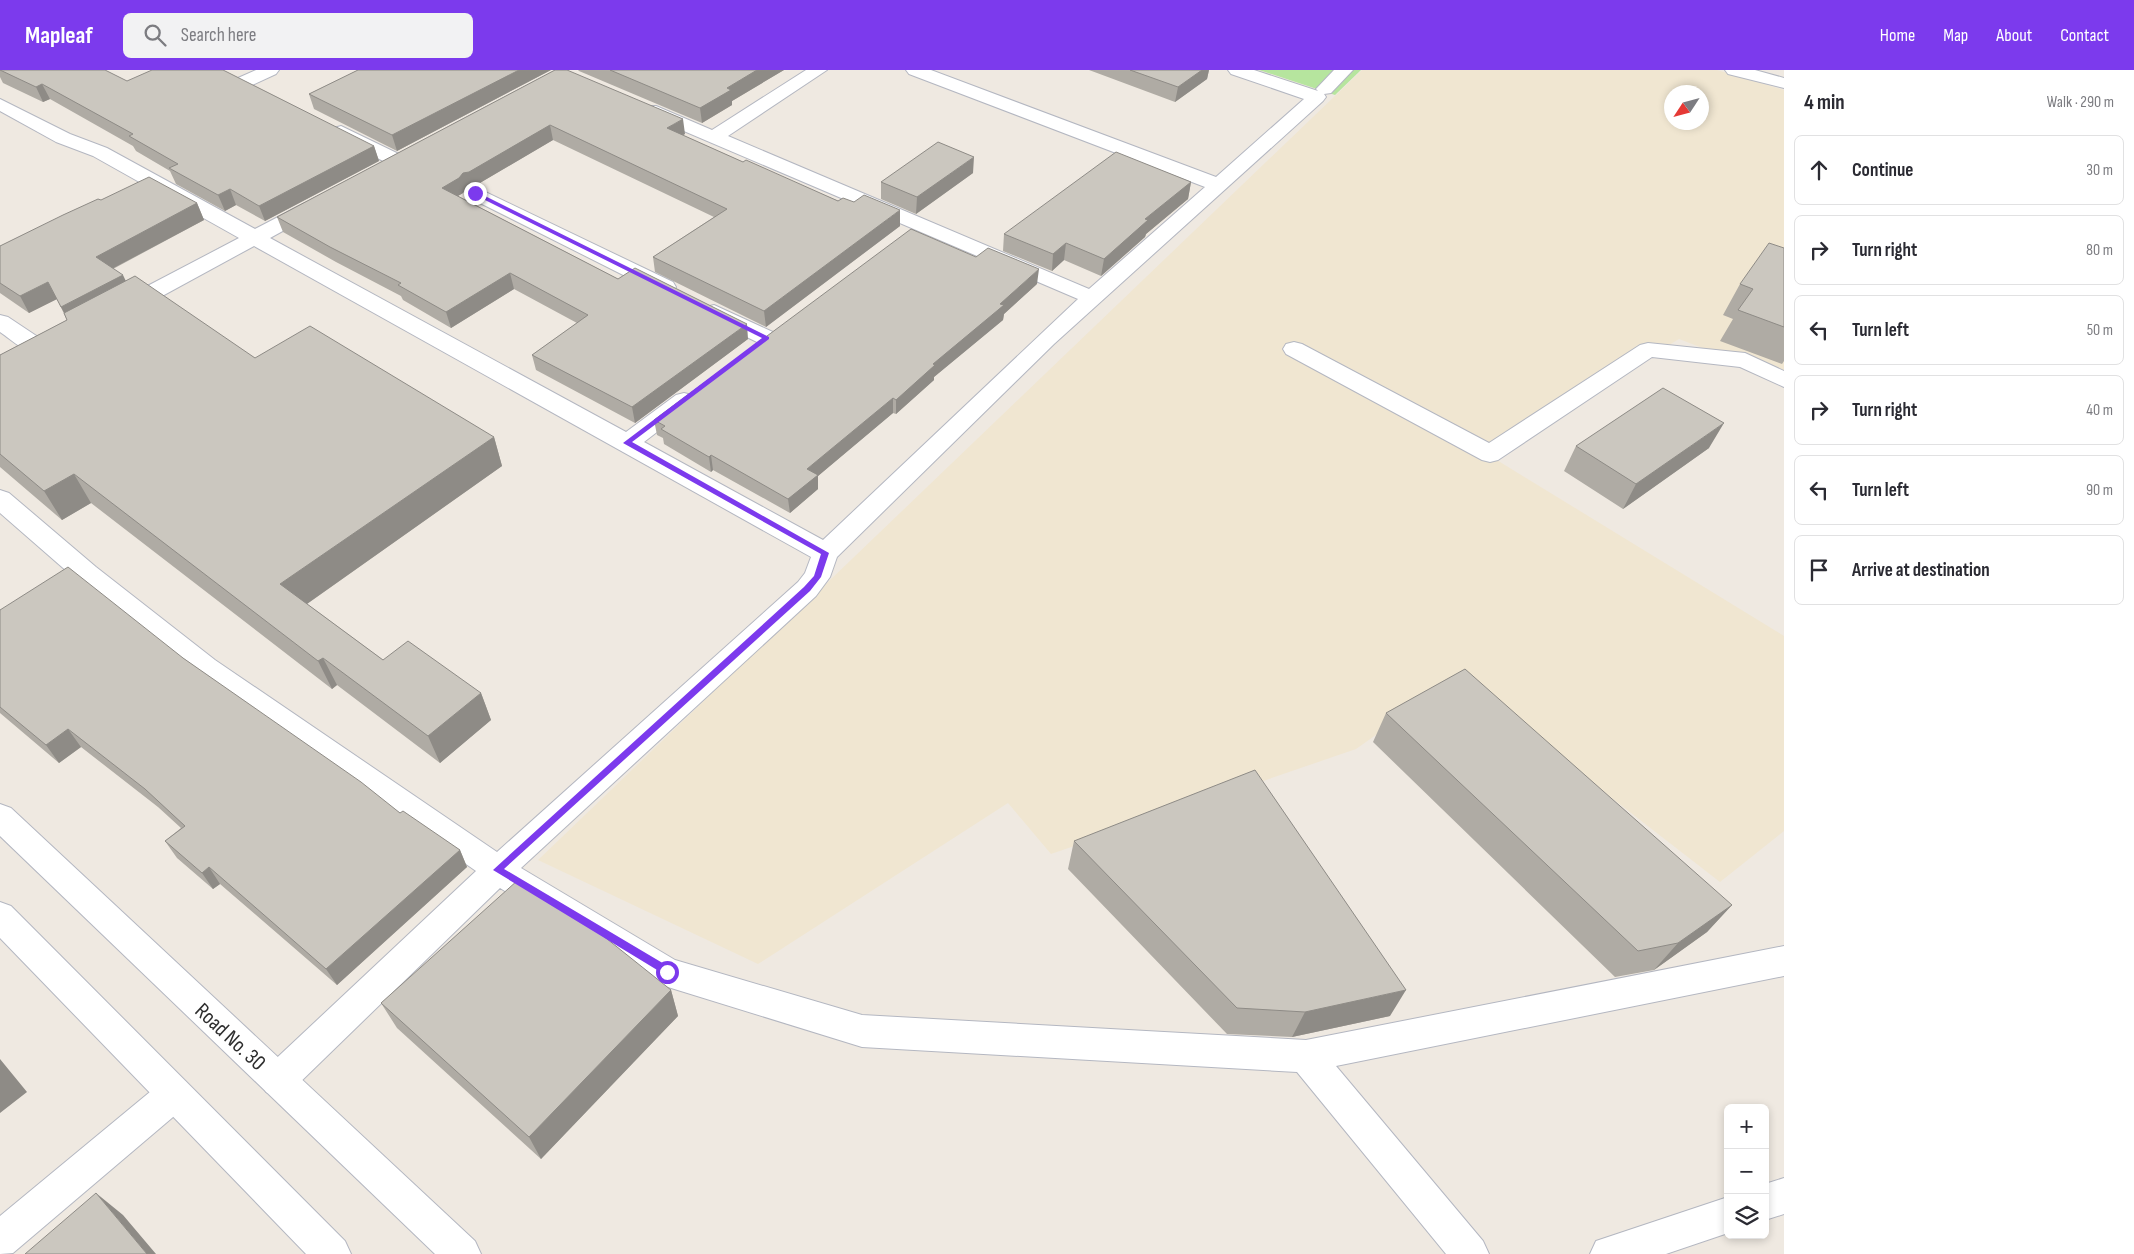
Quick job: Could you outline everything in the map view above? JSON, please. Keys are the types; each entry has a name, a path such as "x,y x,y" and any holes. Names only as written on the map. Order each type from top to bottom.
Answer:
{"street":[{"path":"244,82 270,70"},
{"path":"714,137 818,70"},
{"path":"914,70 1218,185"},
{"path":"278,1080 498,870 807,589 817,577 825,553 1046,339 1317,97 1237,70"},
{"path":"1325,89 1344,70"},
{"path":"1734,70 1782,79"},
{"path":"227,74 261,91"},
{"path":"634,103 1093,298"},
{"path":"0,104 63,138 100,152 825,553"},
{"path":"330,126 398,160"},
{"path":"475,193 767,338"},
{"path":"110,314 330,197"},
{"path":"897,241 920,224"},
{"path":"0,322 42,350"},
{"path":"1294,349 1490,454 1648,350 1745,360 1784,380"},
{"path":"627,443 697,390"},
{"path":"0,499 87,574 205,668 498,870 667,972 862,1031 1306,1056 1784,961"},
{"name":"Road No. 30","path":"0,817 462,1254"},
{"path":"0,916 332,1254"},
{"path":"1306,1056 1470,1254"},
{"path":"0,1240 174,1094"},
{"path":"1769,1201 1784,1196"},
{"path":"1609,1254 1724,1216"}],"shaded area":[{"path":"1362,70 1717,70 1784,90 1784,379 1679,339 1487,454 1784,636 1784,831 1720,882 1457,678 1356,749 1051,854 1008,803 758,964 538,860"}],"green space":[{"path":"1259,70 1361,70 1335,95"}],"building":[{"path":"0,70 105,70 127,81 152,70 223,70 374,146 259,206 230,189 218,195 169,168 178,164 129,136 133,134 42,84 36,87"},
{"path":"358,70 519,70 392,135 309,94"},
{"path":"555,70 567,70 683,119 667,128 743,162 746,160 838,201 843,198 854,202 864,195 900,210 764,311 653,257 727,209 550,125 469,172 463,173 459,178 442,188 618,279 635,268 747,324 632,407 532,355 588,315 510,273 446,312 398,285 401,283 330,247 277,217"},
{"path":"610,70 757,70 727,88 731,90 700,108"},
{"path":"1130,70 1202,70 1178,87"},
{"path":"938,142 974,157 917,197 881,182"},
{"path":"1116,152 1191,182 1145,219 1148,220 1104,259 1066,243 1053,254 1004,234"},
{"path":"149,177 197,203 96,257 123,275 61,307 48,282 20,296 0,283 0,246 63,215 98,199 101,200"},
{"path":"911,229 976,257 988,248 1039,269 1000,304 1004,305 933,364 935,365 896,400 893,398 807,469 818,475 788,499 661,429 665,426 654,420"},
{"path":"1769,243 1784,248 1784,327 1738,310 1753,289 1740,284"},
{"path":"135,276 255,358 310,326 494,437 280,584 383,660 408,641 481,693 428,736 323,658 318,661 74,474 44,491 0,454 0,355 67,320 64,313"},
{"path":"1663,388 1724,423 1636,484 1576,446"},
{"path":"68,567 183,658 361,782 400,813 403,811 460,850 326,969 209,867 202,873 165,841 185,826 145,789 68,729 46,745 0,707 0,610"},
{"path":"1465,669 1732,905 1678,943 1638,951 1386,713"},
{"path":"1255,770 1406,990 1305,1012 1237,1008 1074,841"},
{"path":"518,880 582,919 671,990 529,1137 381,1003"},
{"path":"96,1193 147,1254 25,1254"}],"route":[{"path":"475,193 767,338 627,443 825,553 817,577 807,589 498,870 667,972"}]}
